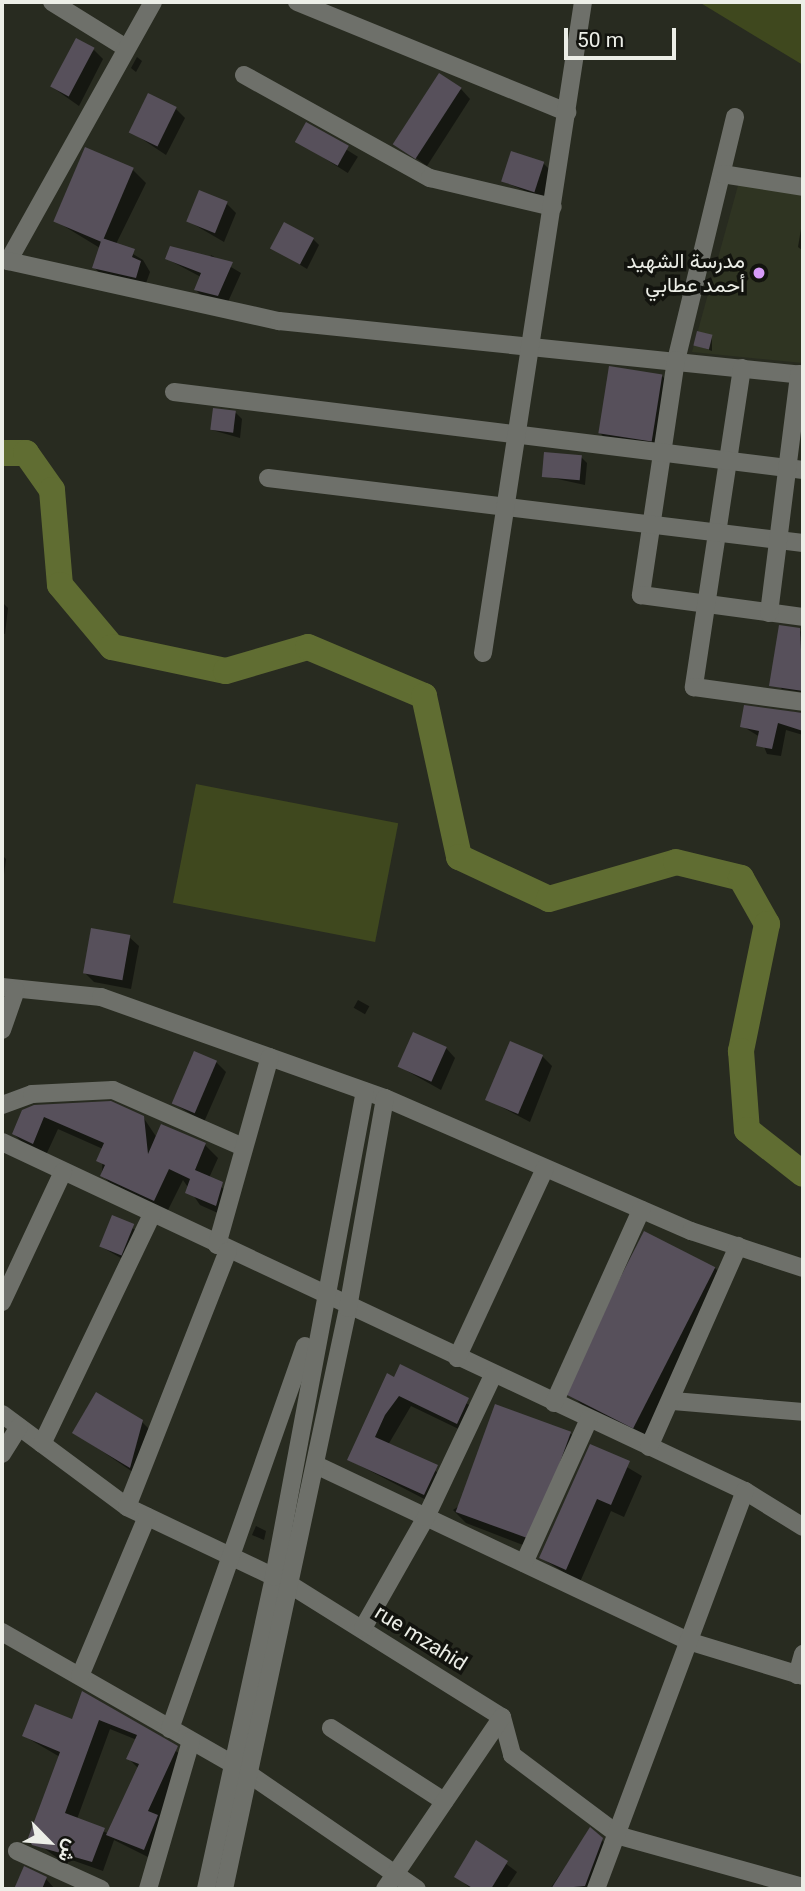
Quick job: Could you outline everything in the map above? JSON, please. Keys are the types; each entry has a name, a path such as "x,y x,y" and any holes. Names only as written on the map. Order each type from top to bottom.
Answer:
{"street":[{"path":"52,2 126,48"},
{"path":"153,2 8,261 279,321 801,374 796,469 779,540 769,613"},
{"path":"297,2 567,112"},
{"path":"483,653 533,347 583,2"},
{"path":"244,75 430,178 553,207"},
{"path":"735,117 676,360 641,595 803,617"},
{"path":"722,174 803,187"},
{"path":"741,368 703,605 694,687 803,702"},
{"path":"174,393 796,469"},
{"path":"268,478 803,543"},
{"path":"2,1030 9,988 101,997 385,1098 641,1210 803,1268"},
{"path":"127,1507 223,1248 243,1147 270,1057"},
{"path":"2,1105 32,1094 113,1090 243,1147"},
{"path":"224,1889 281,1581 323,1296 365,1091"},
{"path":"206,1889 229,1763 316,1465 348,1308 385,1098"},
{"path":"2,1142 348,1308 745,1491 803,1527"},
{"path":"457,1358 545,1168"},
{"path":"2,1302 63,1172"},
{"path":"554,1403 641,1210"},
{"path":"42,1444 152,1214"},
{"path":"649,1447 673,1401 738,1246"},
{"path":"170,1729 323,1296"},
{"path":"363,1628 426,1517 493,1375"},
{"path":"673,1401 803,1412"},
{"name":"rue mzahid","path":"2,1414 127,1507 281,1581 363,1628 502,1717"},
{"path":"524,1563 589,1419"},
{"path":"2,1454 19,1427"},
{"path":"316,1465 688,1641 800,1676 803,1654"},
{"path":"596,1889 620,1836 688,1641 745,1491"},
{"path":"80,1676 147,1517"},
{"path":"2,1632 246,1772 389,1881 417,1889"},
{"path":"389,1881 502,1717"},
{"path":"502,1717 512,1755 620,1836 803,1887"},
{"path":"331,1728 444,1801"},
{"path":"148,1889 191,1741"},
{"path":"17,1850 101,1889"}],"shaded area":[{"name":"مدرسة الشهيد أحمد عطابي","path":"739,182 803,194 803,363 692,352"}],"green space":[{"path":"699,2 803,2 803,65"},
{"path":"196,784 398,823 375,942 173,903"}],"building":[{"path":"76,38 95,48 69,96 50,87"},
{"path":"439,73 462,88 415,159 393,144"},
{"path":"148,93 177,107 157,147 129,133"},
{"path":"306,122 349,146 338,166 295,142"},
{"path":"85,147 134,168 102,242 53,222"},
{"path":"511,151 544,162 534,192 501,181"},
{"path":"199,190 228,202 215,233 186,222"},
{"path":"284,222 314,238 300,264 270,248"},
{"path":"102,238 135,249 132,257 141,261 136,278 92,268"},
{"path":"170,246 233,262 218,296 194,290 201,273 165,259"},
{"path":"697,331 713,335 709,349 693,346"},
{"path":"609,366 662,374 652,442 598,433"},
{"path":"213,408 236,411 233,433 210,430"},
{"path":"544,452 582,455 580,480 542,477"},
{"path":"779,625 800,628 803,691 769,686"},
{"path":"744,705 803,713 803,731 778,723 772,749 756,746 759,731 740,727"},
{"path":"91,928 130,935 122,980 83,973"},
{"path":"413,1032 447,1047 431,1082 398,1067"},
{"path":"510,1041 543,1055 518,1114 485,1100"},
{"path":"194,1051 217,1061 195,1113 172,1103"},
{"path":"111,1101 144,1116 148,1154 161,1124 206,1143 195,1170 223,1182 216,1206 185,1193 190,1179 169,1169 154,1201 100,1176 105,1165 96,1161 104,1143 44,1117 33,1144 12,1134 22,1110 34,1105"},
{"path":"112,1215 134,1224 122,1256 99,1247"},
{"path":"644,1231 715,1267 633,1429 562,1392"},
{"path":"400,1364 469,1398 457,1424 399,1396 385,1415 375,1437 438,1465 424,1495 347,1460 387,1373 394,1377"},
{"path":"96,1392 143,1420 130,1468 72,1433"},
{"path":"495,1404 571,1432 532,1540 456,1512"},
{"path":"590,1444 630,1461 611,1505 597,1499 566,1570 539,1558"},
{"path":"82,1691 178,1746 148,1811 158,1815 144,1850 106,1835 139,1764 126,1759 137,1735 99,1720 65,1813 105,1828 92,1862 32,1845 28,1838 60,1752 22,1736 35,1704 72,1719"},
{"path":"590,1827 603,1838 585,1886 551,1889"},
{"path":"476,1840 508,1861 491,1889 474,1889 454,1877"},
{"path":"24,1866 47,1877 42,1889 14,1889"}],"waterway":[{"path":"2,453 26,453 52,490 60,585 112,647 226,671 308,647 424,696 459,857 549,899 676,862 741,878 767,924 741,1051 747,1130 803,1174"}],"place":[{"name":"مدرسة الشهيد أحمد عطابي","path":"759,273"}]}
